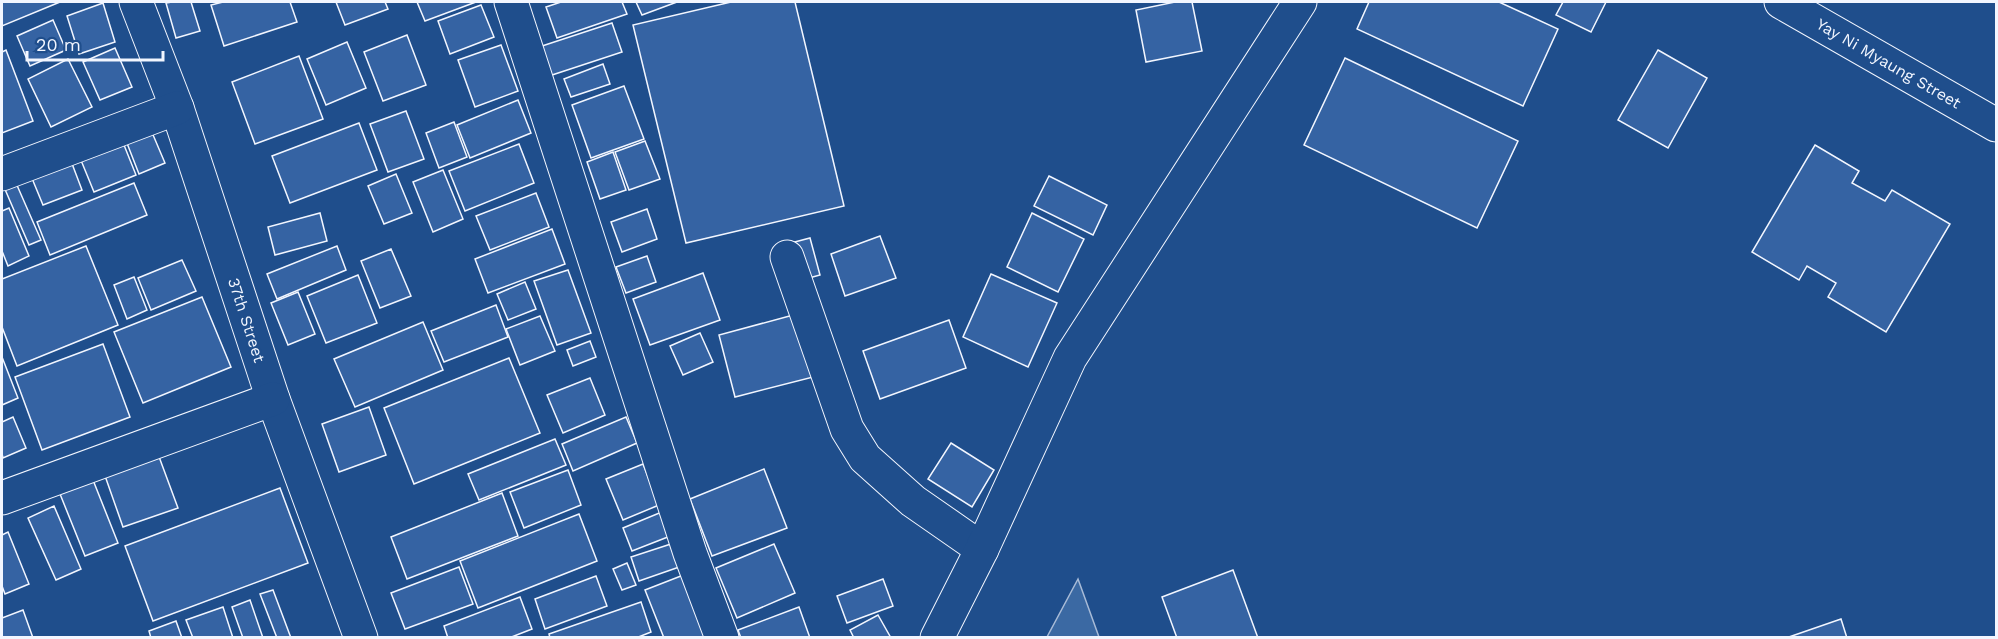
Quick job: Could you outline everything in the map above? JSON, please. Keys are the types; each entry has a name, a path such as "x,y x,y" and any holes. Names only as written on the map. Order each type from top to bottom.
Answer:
{"street":[{"name":"37th Street","path":"136,2 177,108 273,399 361,638"},
{"path":"511,2 690,553 722,638"},
{"path":"938,638 982,549 1070,358 1300,2"},
{"name":"Yay Ni Myaung Street","path":"1781,2 1996,125"},
{"path":"2,174 177,108"},
{"path":"786,257 847,429 864,458 913,501 982,549"},
{"path":"2,498 273,399"}],"water":[{"path":"1078,579 1099,637 1047,637"}],"building":[{"path":"2,2 60,2 2,26"},
{"path":"191,2 200,31 176,38 166,3"},
{"path":"223,2 290,2 297,22 224,46 211,5"},
{"path":"336,2 385,2 388,9 345,25"},
{"path":"417,2 476,2 425,21"},
{"path":"561,2 622,2 627,14 557,38 546,7"},
{"path":"636,2 677,2 642,15"},
{"path":"731,2 795,2 844,206 686,243 633,25"},
{"path":"1175,2 1192,2 1202,51 1146,62 1136,10"},
{"path":"1369,2 1499,2 1558,29 1523,106 1357,29"},
{"path":"1563,2 1606,2 1591,32 1556,15"},
{"path":"103,3 115,42 79,54 67,16"},
{"path":"481,5 494,37 450,54 438,21"},
{"path":"53,20 66,50 30,66 17,36"},
{"path":"612,23 622,52 549,76 539,47"},
{"path":"407,35 426,85 383,101 364,52"},
{"path":"347,42 366,88 326,105 307,59"},
{"path":"501,45 518,91 475,107 458,60"},
{"path":"115,48 132,87 100,100 83,62"},
{"path":"6,50 33,121 2,133 2,52"},
{"path":"1658,50 1707,78 1668,148 1618,120"},
{"path":"299,56 323,119 255,144 232,82"},
{"path":"1345,58 1518,141 1477,228 1304,145"},
{"path":"68,59 92,107 51,127 28,79"},
{"path":"603,64 610,84 571,97 564,79"},
{"path":"624,86 644,139 591,158 572,105"},
{"path":"518,100 531,133 470,158 457,125"},
{"path":"406,111 424,159 388,172 370,124"},
{"path":"454,122 467,157 439,168 426,133"},
{"path":"148,123 165,163 139,174 123,133"},
{"path":"359,123 377,170 290,203 272,156"},
{"path":"120,135 136,175 94,192 78,153"},
{"path":"645,141 660,179 629,190 615,152"},
{"path":"519,144 534,183 465,211 449,171"},
{"path":"1815,145 1859,171 1852,183 1885,201 1892,190 1950,224 1886,332 1828,297 1836,283 1807,266 1799,280 1752,252"},
{"path":"613,152 626,190 600,199 587,162"},
{"path":"71,161 82,190 43,205 31,176"},
{"path":"443,170 463,219 433,232 413,182"},
{"path":"396,174 412,213 384,224 368,186"},
{"path":"1049,176 1107,205 1093,235 1034,206"},
{"path":"16,183 41,240 29,245 4,187"},
{"path":"134,183 147,215 50,255 37,222"},
{"path":"536,193 549,227 490,250 476,216"},
{"path":"9,208 29,256 8,266 2,251 2,211"},
{"path":"647,209 657,239 622,252 611,222"},
{"path":"320,213 327,241 275,255 268,227"},
{"path":"1032,213 1084,239 1058,292 1007,267"},
{"path":"552,229 565,264 488,293 475,259"},
{"path":"880,236 896,278 845,296 831,254"},
{"path":"810,238 820,275 798,281 787,244"},
{"path":"86,246 118,325 17,366 2,327 2,279"},
{"path":"337,246 346,270 277,299 267,274"},
{"path":"391,249 411,296 380,308 361,261"},
{"path":"647,256 656,282 626,293 616,267"},
{"path":"182,260 196,291 151,310 138,278"},
{"path":"568,270 591,333 557,345 534,281"},
{"path":"703,273 720,320 650,345 633,299"},
{"path":"991,274 1057,303 1028,367 963,337"},
{"path":"358,275 377,323 326,343 307,296"},
{"path":"134,277 147,310 127,319 114,285"},
{"path":"525,282 536,309 508,320 497,294"},
{"path":"298,292 315,334 288,345 271,303"},
{"path":"202,297 231,367 143,403 114,332"},
{"path":"496,305 508,337 444,362 431,331"},
{"path":"808,311 825,374 735,397 719,335"},
{"path":"540,316 555,351 520,365 506,329"},
{"path":"949,320 966,368 880,399 863,351"},
{"path":"423,322 443,370 355,407 334,359"},
{"path":"700,333 713,362 683,375 670,346"},
{"path":"590,341 596,357 573,366 567,350"},
{"path":"103,344 130,417 42,450 15,377"},
{"path":"2,357 18,398 2,405"},
{"path":"509,358 540,433 414,484 384,408"},
{"path":"590,378 605,415 563,433 547,395"},
{"path":"369,407 386,455 339,472 322,424"},
{"path":"13,417 26,448 3,458 2,422"},
{"path":"626,417 637,443 573,471 562,444"},
{"path":"555,439 566,465 479,500 468,474"},
{"path":"951,443 994,470 972,507 928,479"},
{"path":"158,454 178,508 123,527 104,473"},
{"path":"643,464 659,505 623,520 606,479"},
{"path":"764,469 787,528 712,556 690,499"},
{"path":"568,470 581,505 524,528 510,492"},
{"path":"93,480 118,543 85,556 60,494"},
{"path":"280,488 308,563 153,621 125,546"},
{"path":"502,493 518,536 407,579 391,537"},
{"path":"54,506 81,569 56,580 28,518"},
{"path":"669,509 678,533 632,551 623,528"},
{"path":"579,514 597,561 478,608 460,561"},
{"path":"8,532 29,584 5,594 2,586 2,535"},
{"path":"677,542 685,565 639,581 631,557"},
{"path":"774,544 795,593 737,618 716,568"},
{"path":"627,563 636,585 622,590 613,569"},
{"path":"459,567 473,604 405,629 391,593"},
{"path":"1233,570 1258,638 1177,638 1162,597"},
{"path":"686,574 711,638 664,638 645,590"},
{"path":"596,576 607,606 545,629 535,599"},
{"path":"883,579 893,606 847,623 837,596"},
{"path":"273,590 291,638 277,638 260,594"},
{"path":"520,597 532,629 509,638 448,638 444,626"},
{"path":"250,600 263,638 243,638 232,607"},
{"path":"641,602 651,632 636,638 550,638 549,634"},
{"path":"223,607 233,638 193,638 186,620"},
{"path":"799,607 810,638 741,638 738,630"},
{"path":"23,610 33,638 2,638 2,618"},
{"path":"878,615 891,638 854,638 850,630"},
{"path":"1841,619 1847,638 1786,638"},
{"path":"176,621 182,638 151,638 149,631"}]}
